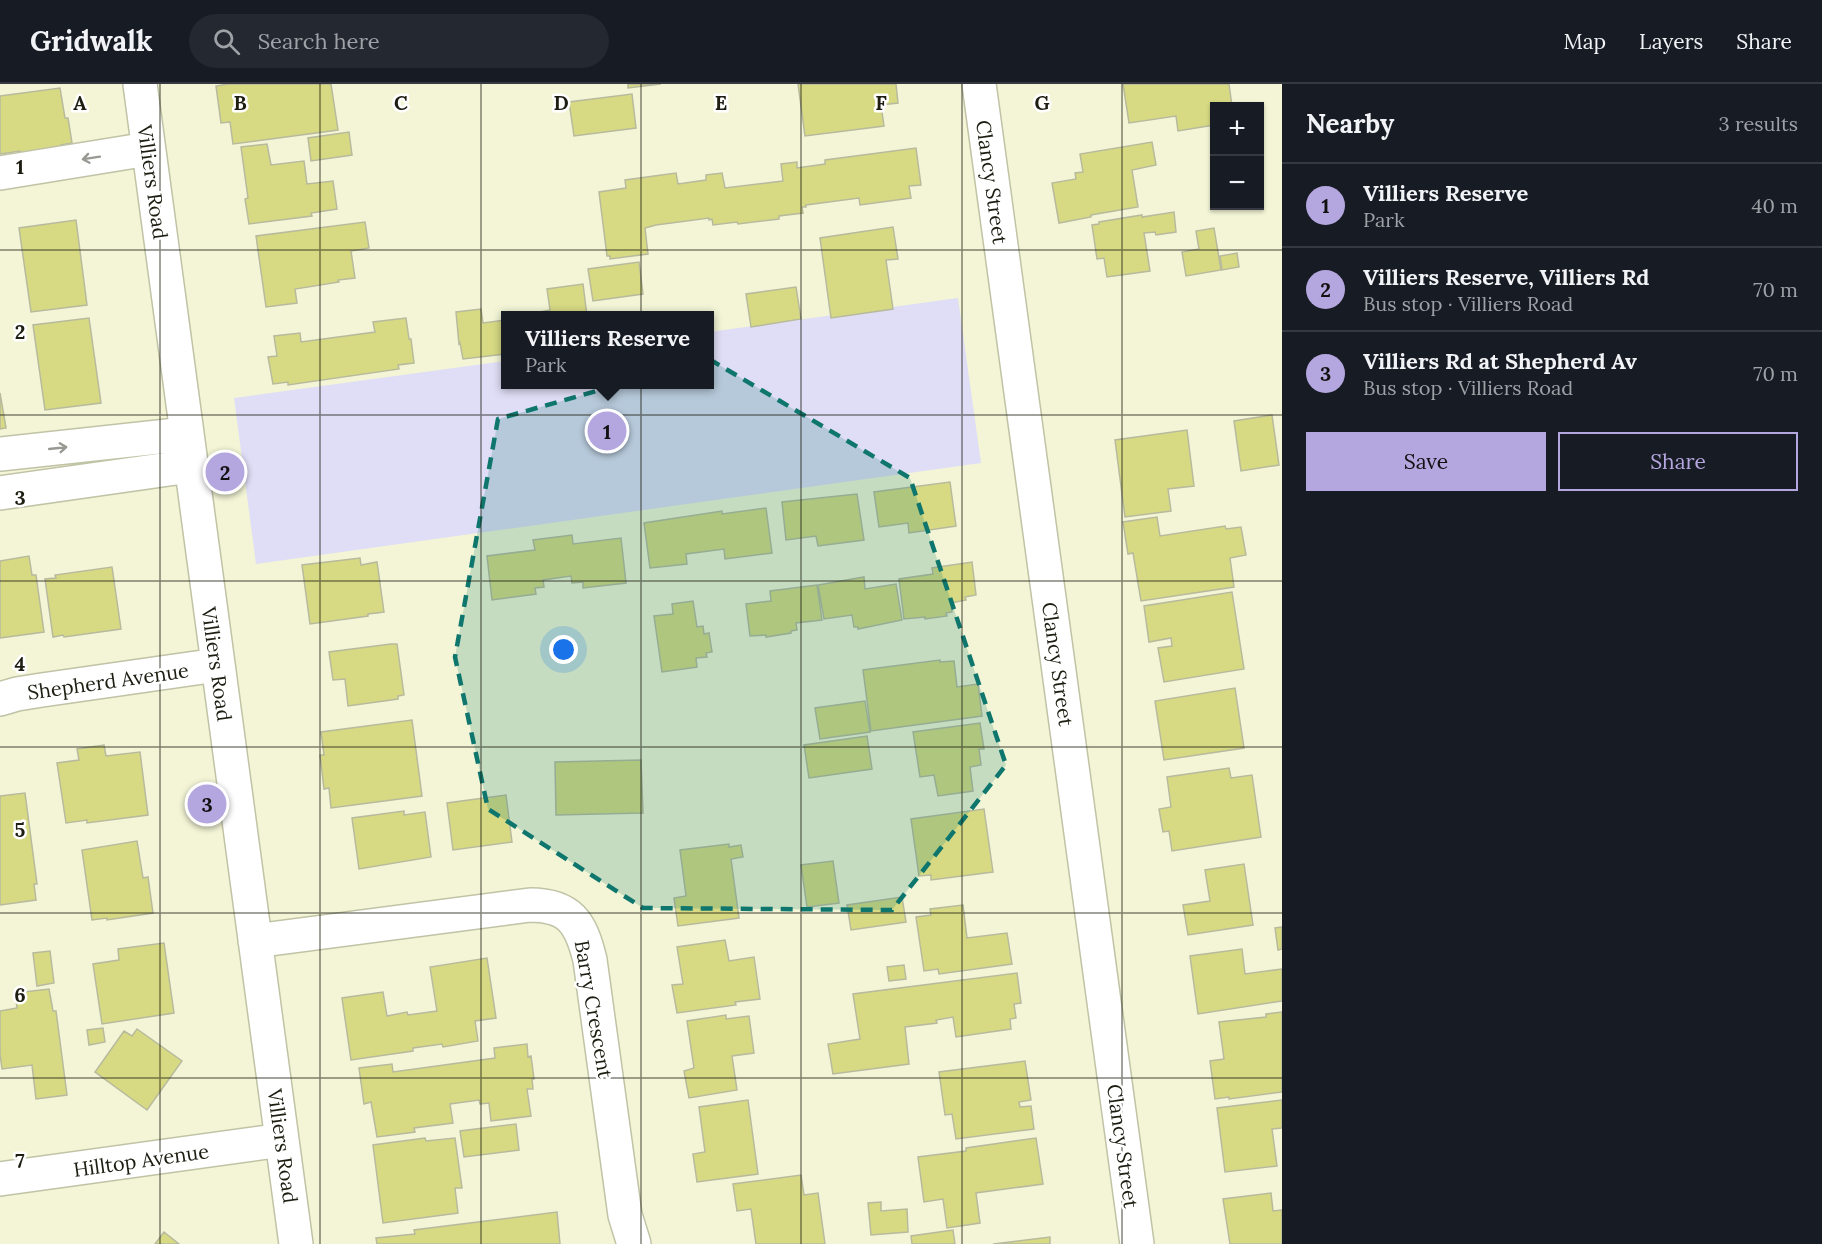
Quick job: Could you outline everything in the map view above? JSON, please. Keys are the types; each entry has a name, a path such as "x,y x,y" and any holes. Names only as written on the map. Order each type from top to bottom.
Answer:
{"street":[{"name":"Villiers Road","path":"140,84 296,1244"},
{"name":"Clancy Street","path":"979,84 1137,1244"},
{"path":"0,174 148,149"},
{"path":"0,454 186,434"},
{"path":"0,493 190,466"},
{"name":"Shepherd Avenue","path":"0,699 25,692 218,665"},
{"name":"Barry Crescent","path":"255,940 530,905 546,905 564,911 578,924 590,960 625,1215 634,1244"},
{"name":"Hilltop Avenue","path":"0,1179 282,1140"}],"highlighted area":[{"path":"709,359 910,478 1006,765 892,910 643,908 488,809 455,657 498,419"}],"shaded area":[{"path":"958,298 981,463 256,564 234,398 501,362 501,389 714,389 714,331"}],"building":[{"path":"331,84 338,130 233,144 230,122 221,123 216,86"},
{"path":"628,84 661,84 628,88"},
{"path":"798,84 896,84 898,103 881,105 884,126 805,136"},
{"path":"1123,84 1229,84 1231,102 1210,102 1210,126 1178,131 1176,116 1129,123"},
{"path":"60,88 72,143 61,145 61,149 0,154 0,96"},
{"path":"632,94 636,128 574,136 569,102"},
{"path":"349,132 352,155 311,161 308,138"},
{"path":"1152,142 1156,165 1132,170 1138,207 1059,223 1052,183 1076,179 1075,173 1083,172 1080,154"},
{"path":"267,144 271,165 304,161 307,184 333,181 337,209 311,213 312,216 249,224 241,147"},
{"path":"916,148 921,185 909,186 911,198 860,205 859,198 806,205 802,207 803,213 779,216 779,219 738,224 737,222 713,225 712,219 709,220 709,218 656,225 645,228 648,254 610,259 610,256 607,256 599,192 626,188 625,180 676,173 678,184 706,180 706,175 722,173 725,188 783,181 781,164 797,162 797,168 825,164 825,160"},
{"path":"1174,212 1176,232 1156,235 1155,232 1144,233 1150,271 1107,277 1104,258 1097,259 1092,225 1142,215 1142,217"},
{"path":"76,220 87,305 31,312 19,228"},
{"path":"365,222 369,248 351,251 355,278 295,289 297,303 266,307 256,236"},
{"path":"893,227 898,259 886,260 893,309 831,318 820,238"},
{"path":"1214,228 1221,270 1186,276 1182,252 1199,249 1196,231"},
{"path":"1237,253 1239,267 1222,270 1220,256"},
{"path":"639,262 643,294 593,301 588,269"},
{"path":"583,284 586,311 545,311 550,310 547,289"},
{"path":"796,287 801,319 751,327 746,294"},
{"path":"481,309 483,323 501,321 501,354 463,359 456,312"},
{"path":"89,318 101,403 45,410 33,325"},
{"path":"406,318 414,363 398,365 399,369 288,385 288,382 273,384 268,357 277,356 274,336 300,333 301,342 375,332 373,322"},
{"path":"0,393 6,428 0,429"},
{"path":"1272,415 1279,465 1241,471 1234,421"},
{"path":"1187,430 1194,486 1168,489 1171,511 1125,517 1115,440"},
{"path":"950,482 956,526 909,533 908,523 879,527 874,492"},
{"path":"857,494 864,540 818,546 816,536 786,540 782,502"},
{"path":"766,508 772,553 725,559 724,549 686,554 687,564 650,568 644,523 722,511 722,514"},
{"path":"1157,517 1160,536 1225,526 1226,529 1241,527 1246,555 1230,558 1234,587 1141,601 1133,553 1128,554 1123,522"},
{"path":"572,535 573,544 621,538 626,583 583,588 583,582 572,583 571,576 543,580 544,587 535,588 536,594 492,600 487,556 535,550 533,540"},
{"path":"29,556 32,575 36,575 44,632 0,638 0,561"},
{"path":"360,558 361,565 377,562 384,612 310,624 302,565"},
{"path":"972,562 976,595 951,603 952,612 946,613 947,616 904,619 899,579 933,574 932,568"},
{"path":"112,567 121,629 53,637 45,579 56,578 55,575"},
{"path":"864,577 865,589 896,584 902,620 858,629 854,627 852,615 824,619 818,585"},
{"path":"817,585 822,620 796,623 797,630 791,633 766,637 766,635 750,636 746,604 771,601 770,591"},
{"path":"1232,592 1244,669 1164,682 1158,648 1172,646 1171,638 1149,642 1144,606"},
{"path":"693,601 697,627 703,626 704,634 709,633 712,652 706,653 707,657 696,658 697,667 662,672 654,616 673,614 672,604"},
{"path":"397,644 404,695 398,696 398,699 348,706 345,679 333,680 329,652"},
{"path":"940,660 940,662 954,661 957,687 978,684 982,716 871,731 863,670"},
{"path":"1235,688 1244,748 1164,760 1155,701"},
{"path":"865,701 870,732 820,739 815,708"},
{"path":"412,720 422,796 331,808 329,788 324,789 320,755 324,755 321,732"},
{"path":"980,723 984,749 979,749 981,765 970,767 973,791 938,796 934,775 920,777 913,732"},
{"path":"867,736 872,769 809,778 804,745"},
{"path":"104,745 106,756 140,752 148,815 87,823 87,820 66,823 57,763 79,760 77,749"},
{"path":"641,760 643,813 556,815 555,762"},
{"path":"1229,768 1231,778 1252,775 1261,837 1172,851 1169,831 1163,832 1159,809 1171,807 1167,777"},
{"path":"25,793 37,884 34,884 36,900 0,905 0,796"},
{"path":"506,795 512,842 453,850 447,803"},
{"path":"984,809 993,872 931,880 931,875 919,876 911,819"},
{"path":"404,811 404,815 425,812 431,857 359,869 352,818"},
{"path":"137,841 143,878 148,877 153,913 92,920 82,850"},
{"path":"729,844 729,847 741,845 743,857 731,859 739,918 678,926 674,898 686,896 680,850"},
{"path":"833,861 839,903 807,907 801,865"},
{"path":"1244,864 1253,925 1188,935 1183,905 1210,901 1205,870"},
{"path":"902,897 906,922 851,930 847,905"},
{"path":"963,905 967,938 1007,933 1012,964 939,974 938,969 924,971 916,917 931,915 930,909"},
{"path":"1282,927 1282,949 1278,950 1275,928"},
{"path":"725,940 729,961 754,957 760,999 735,1002 736,1005 677,1013 672,985 683,984 677,947"},
{"path":"164,943 174,1013 102,1024 93,964 119,960 118,949"},
{"path":"1242,949 1245,974 1282,969 1282,1001 1198,1014 1190,956"},
{"path":"50,951 54,983 37,986 33,953"},
{"path":"487,958 496,1018 475,1021 478,1041 443,1047 442,1044 413,1048 413,1051 351,1060 342,998 383,992 387,1016 407,1012 408,1015 437,1011 430,967"},
{"path":"904,965 906,979 889,981 887,967"},
{"path":"1017,973 1021,1003 1014,1004 1016,1018 1010,1019 1011,1029 956,1037 953,1017 936,1020 937,1023 905,1027 909,1064 833,1074 828,1044 860,1039 853,994"},
{"path":"49,989 53,1011 56,1011 67,1095 36,1099 32,1065 2,1069 0,1011 17,1008 15,993"},
{"path":"1282,1012 1282,1092 1215,1099 1210,1061 1224,1059 1219,1022 1266,1017 1266,1014"},
{"path":"726,1015 726,1019 749,1016 754,1053 732,1056 737,1090 689,1098 684,1071 694,1068 687,1021"},
{"path":"103,1028 105,1042 89,1045 87,1030"},
{"path":"137,1029 182,1061 147,1110 95,1072 124,1031 132,1036"},
{"path":"527,1044 534,1079 532,1079 533,1089 527,1089 531,1116 491,1121 489,1103 480,1104 479,1100 450,1104 453,1123 414,1128 415,1132 377,1137 371,1102 364,1104 359,1068 392,1064 393,1072 495,1058 494,1048"},
{"path":"1025,1061 1031,1100 1019,1102 1020,1107 1031,1106 1034,1129 956,1139 952,1114 945,1115 939,1072"},
{"path":"748,1100 758,1174 697,1182 693,1154 705,1152 699,1107"},
{"path":"1282,1100 1282,1128 1272,1129 1277,1166 1225,1172 1217,1108"},
{"path":"516,1124 519,1150 464,1157 460,1131"},
{"path":"425,1138 426,1141 455,1138 462,1188 455,1188 458,1213 383,1223 373,1145"},
{"path":"1036,1138 1043,1184 976,1193 980,1223 947,1228 943,1199 924,1202 918,1157"},
{"path":"801,1175 804,1195 818,1193 825,1244 756,1244 751,1209 737,1211 733,1184"},
{"path":"1271,1193 1273,1211 1282,1210 1282,1244 1230,1244 1223,1199"},
{"path":"881,1202 881,1211 907,1209 908,1232 871,1235 868,1203"},
{"path":"557,1212 560,1244 377,1244 376,1238 415,1234 414,1230"},
{"path":"953,1230 955,1244 912,1244 911,1236"},
{"path":"164,1232 179,1244 155,1244"},
{"path":"1050,1237 1050,1244 993,1244"}],"place":[{"name":"Villiers Reserve","path":"607,431"},
{"name":"Villiers Reserve, Villiers Rd","path":"225,472"},
{"name":"Villiers Rd at Shepherd Av","path":"207,804"}]}
